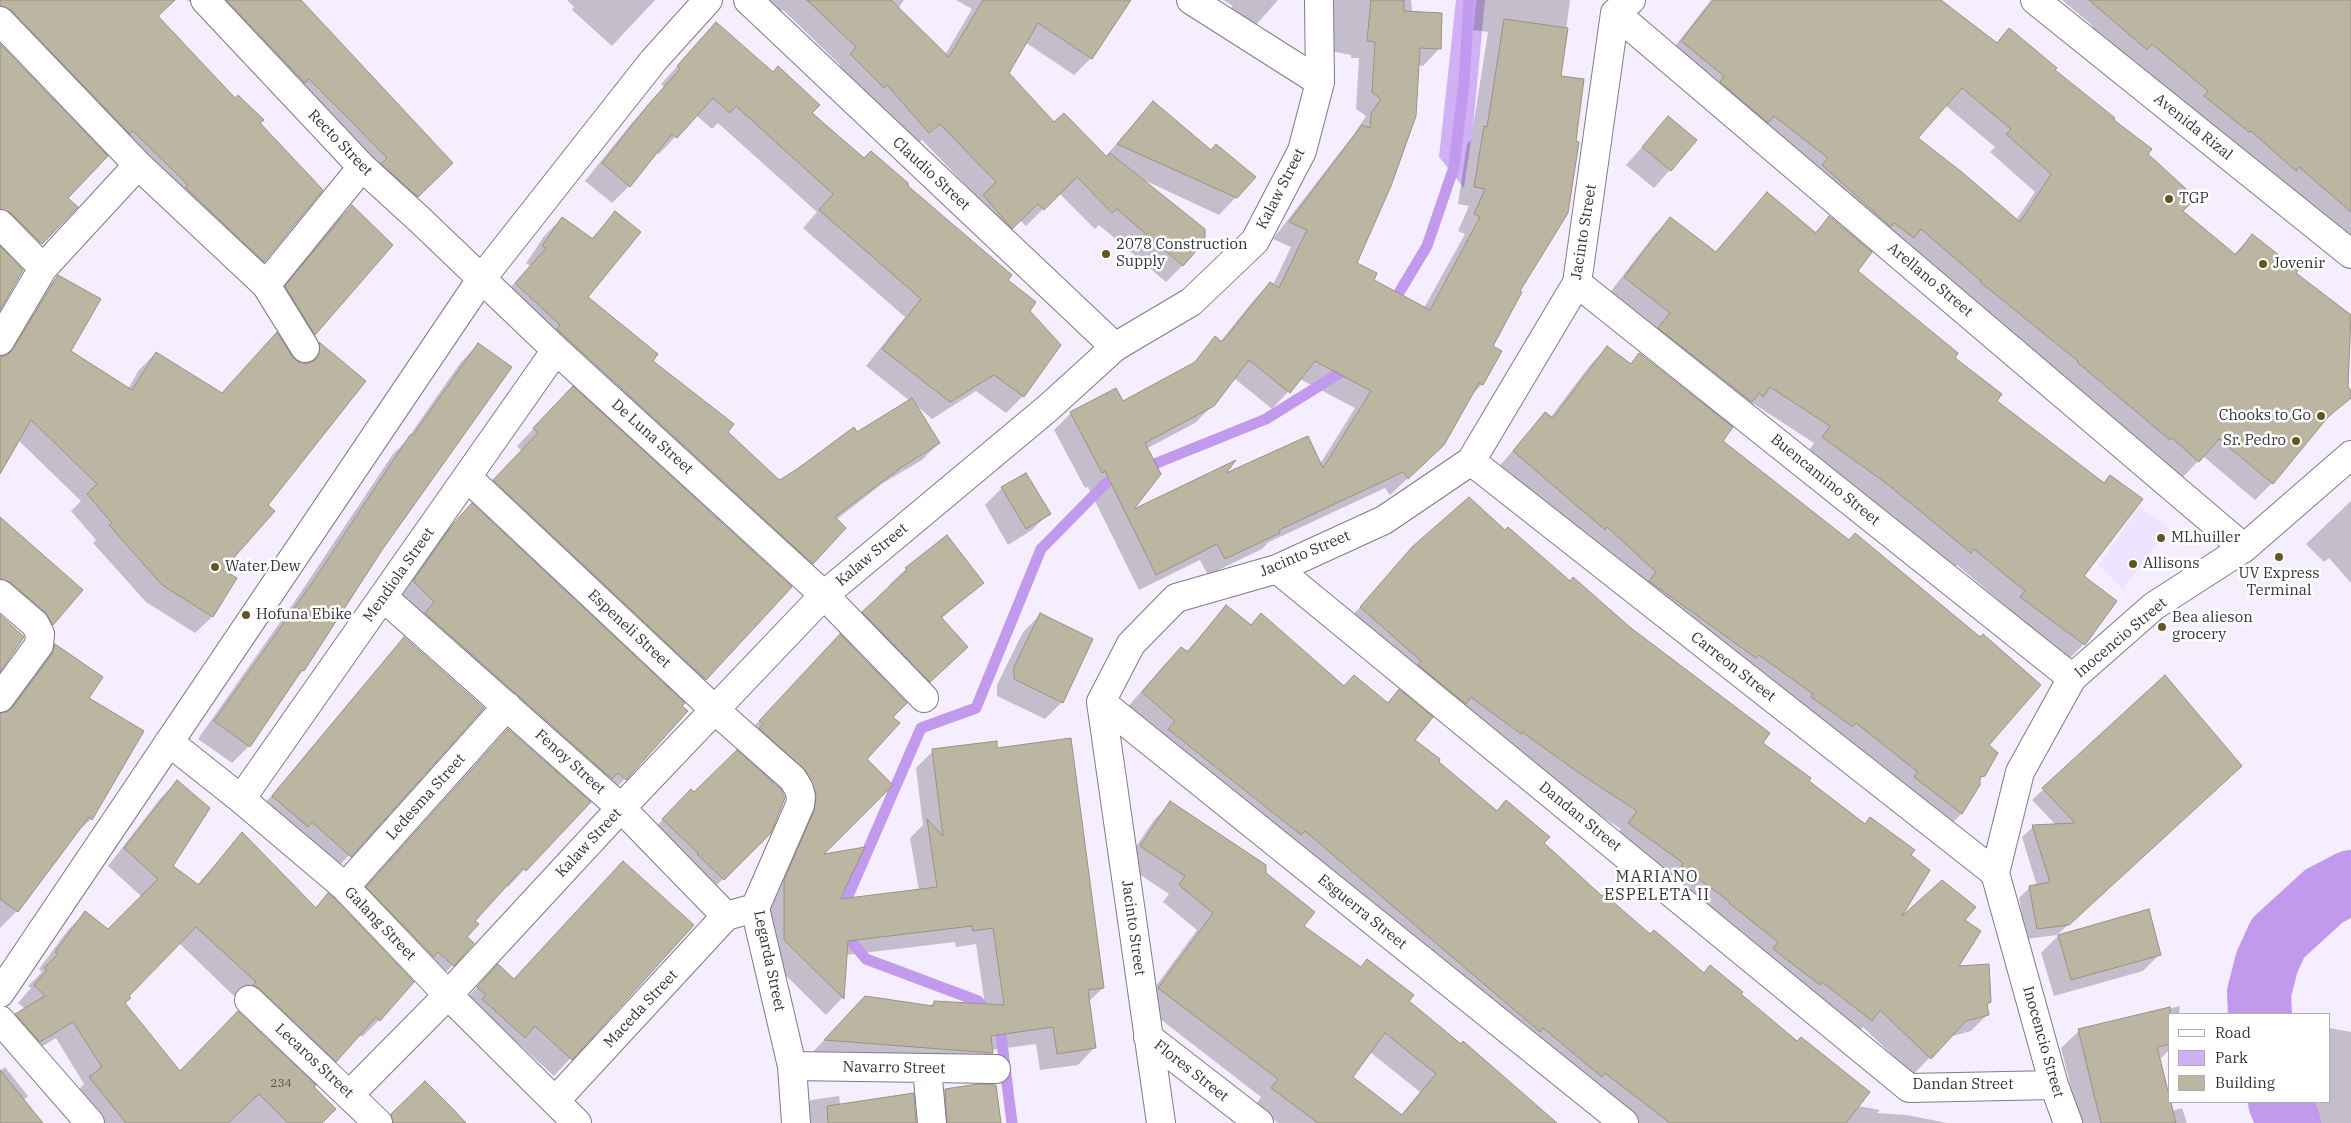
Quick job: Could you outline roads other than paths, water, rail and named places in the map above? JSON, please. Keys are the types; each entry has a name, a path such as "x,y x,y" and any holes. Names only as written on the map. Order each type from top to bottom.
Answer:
{"street":[{"name":"Recto Street","path":"205,0 362,167 482,278"},
{"path":"0,992 482,278 653,61 708,0"},
{"name":"Claudio Street","path":"748,0 1115,347"},
{"path":"1191,0 1320,82"},
{"name":"Kalaw Street","path":"350,1094 448,995 621,808 824,595 1048,408 1115,347 1191,302 1255,241 1302,151 1320,82 1319,0"},
{"name":"Avenida Rizal","path":"2035,0 2351,254"},
{"name":"Jacinto Street","path":"1161,1123 1101,702 1131,644 1176,598 1277,568 1384,520 1471,461 1577,283 1623,6"},
{"name":"Arellano Street","path":"1623,6 2244,548"},
{"path":"0,21 138,165 266,285 305,348"},
{"path":"0,341 43,268 138,165"},
{"path":"266,285 362,167"},
{"path":"0,224 43,268"},
{"name":"De Luna Street","path":"482,278 556,350 824,595 924,698"},
{"name":"Buencamino Street","path":"1577,283 2072,678"},
{"name":"Mendiola Street","path":"241,799 556,350"},
{"name":"Inocencio Street","path":"2068,1123 2054,1085 1995,874 2020,772 2072,678 2154,606 2244,548 2351,454"},
{"name":"Carreon Street","path":"1471,461 1995,874"},
{"name":"Espeneli Street","path":"467,477 715,710 793,779"},
{"name":"Dandan Street","path":"1277,568 1909,1088 2054,1085"},
{"path":"0,594 35,624 40,634 39,645 0,698"},
{"name":"Fenoy Street","path":"383,597 621,808 726,916"},
{"name":"Esguerra Street","path":"1101,702 1624,1123"},
{"name":"Ledesma Street","path":"345,888 507,706"},
{"name":"Galang Street","path":"169,742 241,799 345,888 448,995 577,1123"},
{"name":"Legarda Street","path":"793,779 802,797 800,805 755,908 792,1066 796,1123"},
{"path":"726,916 755,908"},
{"name":"Maceda Street","path":"555,1101 726,916"},
{"name":"Lecaros Street","path":"249,1000 350,1094 378,1123"},
{"path":"0,1020 90,1123"},
{"name":"Flores Street","path":"1148,1037 1259,1123"},
{"name":"Navarro Street","path":"792,1066 996,1069"},
{"path":"927,1068 932,1123"}],"waterway":[{"path":"1391,306 1427,246 1454,167 1464,83 1469,0"},
{"path":"1142,469 1266,419 1351,366"},
{"path":"841,912 921,728 976,708 1041,549 1107,482 1122,476"},
{"path":"2260,1013 2259,993 2267,962 2278,938 2324,896 2351,882"},
{"path":"842,930 866,959 978,1001 1000,1027 1012,1123"},
{"path":"2280,1103 2289,1123"}],"place":[{"name":"TGP","path":"2169,199"},
{"name":"2078 Construction Supply","path":"1106,254"},
{"name":"Jovenir","path":"2263,264"},
{"name":"Chooks to Go","path":"2321,416"},
{"name":"Sr. Pedro","path":"2296,441"},
{"name":"MLhuiller","path":"2161,538"},
{"name":"UV Express Terminal","path":"2279,557"},
{"name":"Allisons","path":"2133,564"},
{"name":"Water Dew","path":"215,567"},
{"name":"Hofuna Ebike","path":"246,615"},
{"name":"Bea alieson grocery","path":"2162,627"}],"district":[{"name":"MARIANO ESPELETA II","path":"1657,886"}]}
